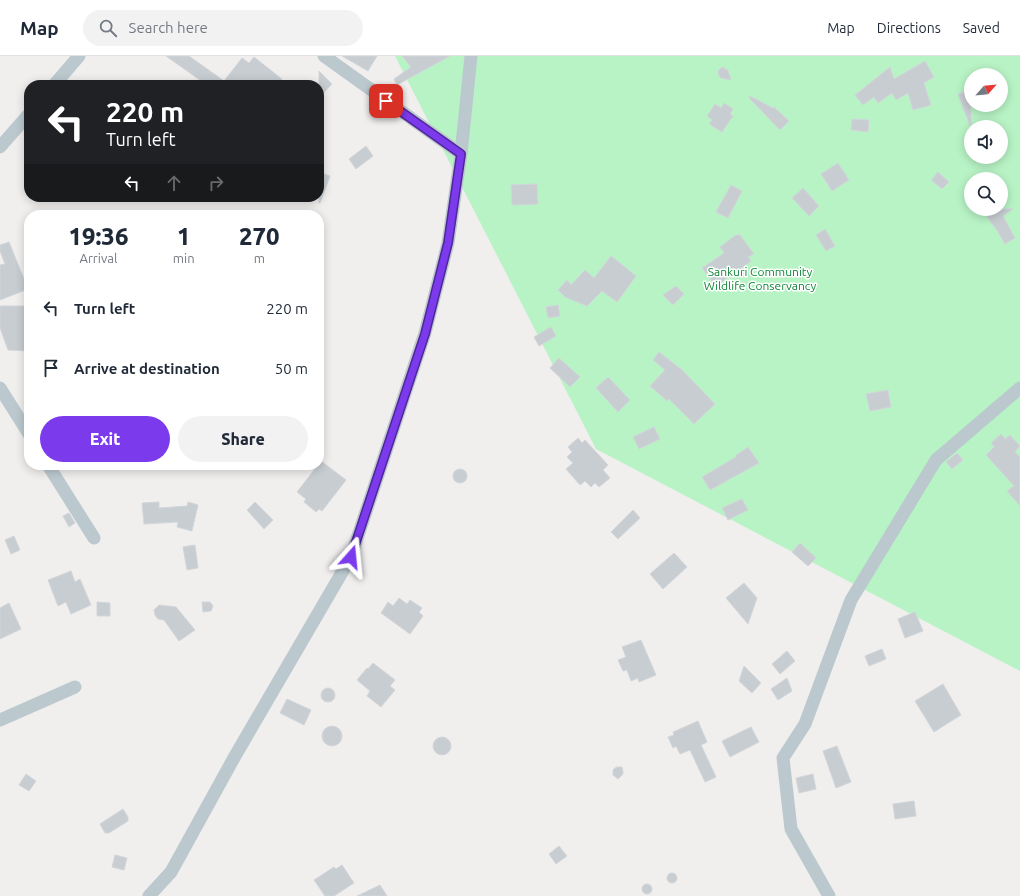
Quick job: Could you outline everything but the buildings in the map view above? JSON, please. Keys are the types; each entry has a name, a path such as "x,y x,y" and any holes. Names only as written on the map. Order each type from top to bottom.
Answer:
{"street":[{"path":"58,80 79,56"},
{"path":"324,56 461,154"},
{"path":"149,896 171,872 235,756 351,557 425,334 448,243 461,154 471,56"},
{"path":"0,147 24,120"},
{"path":"0,388 24,426"},
{"path":"829,896 791,829 783,758 805,724 852,600 936,460 1020,388"},
{"path":"51,470 94,538"},
{"path":"0,720 75,687"}],"green space":[{"name":"Sankuri Community Wildlife Conservancy","path":"395,56 1020,56 1020,671 596,449"}],"route":[{"path":"351,557 425,334 448,243 461,154 386,101"}]}
